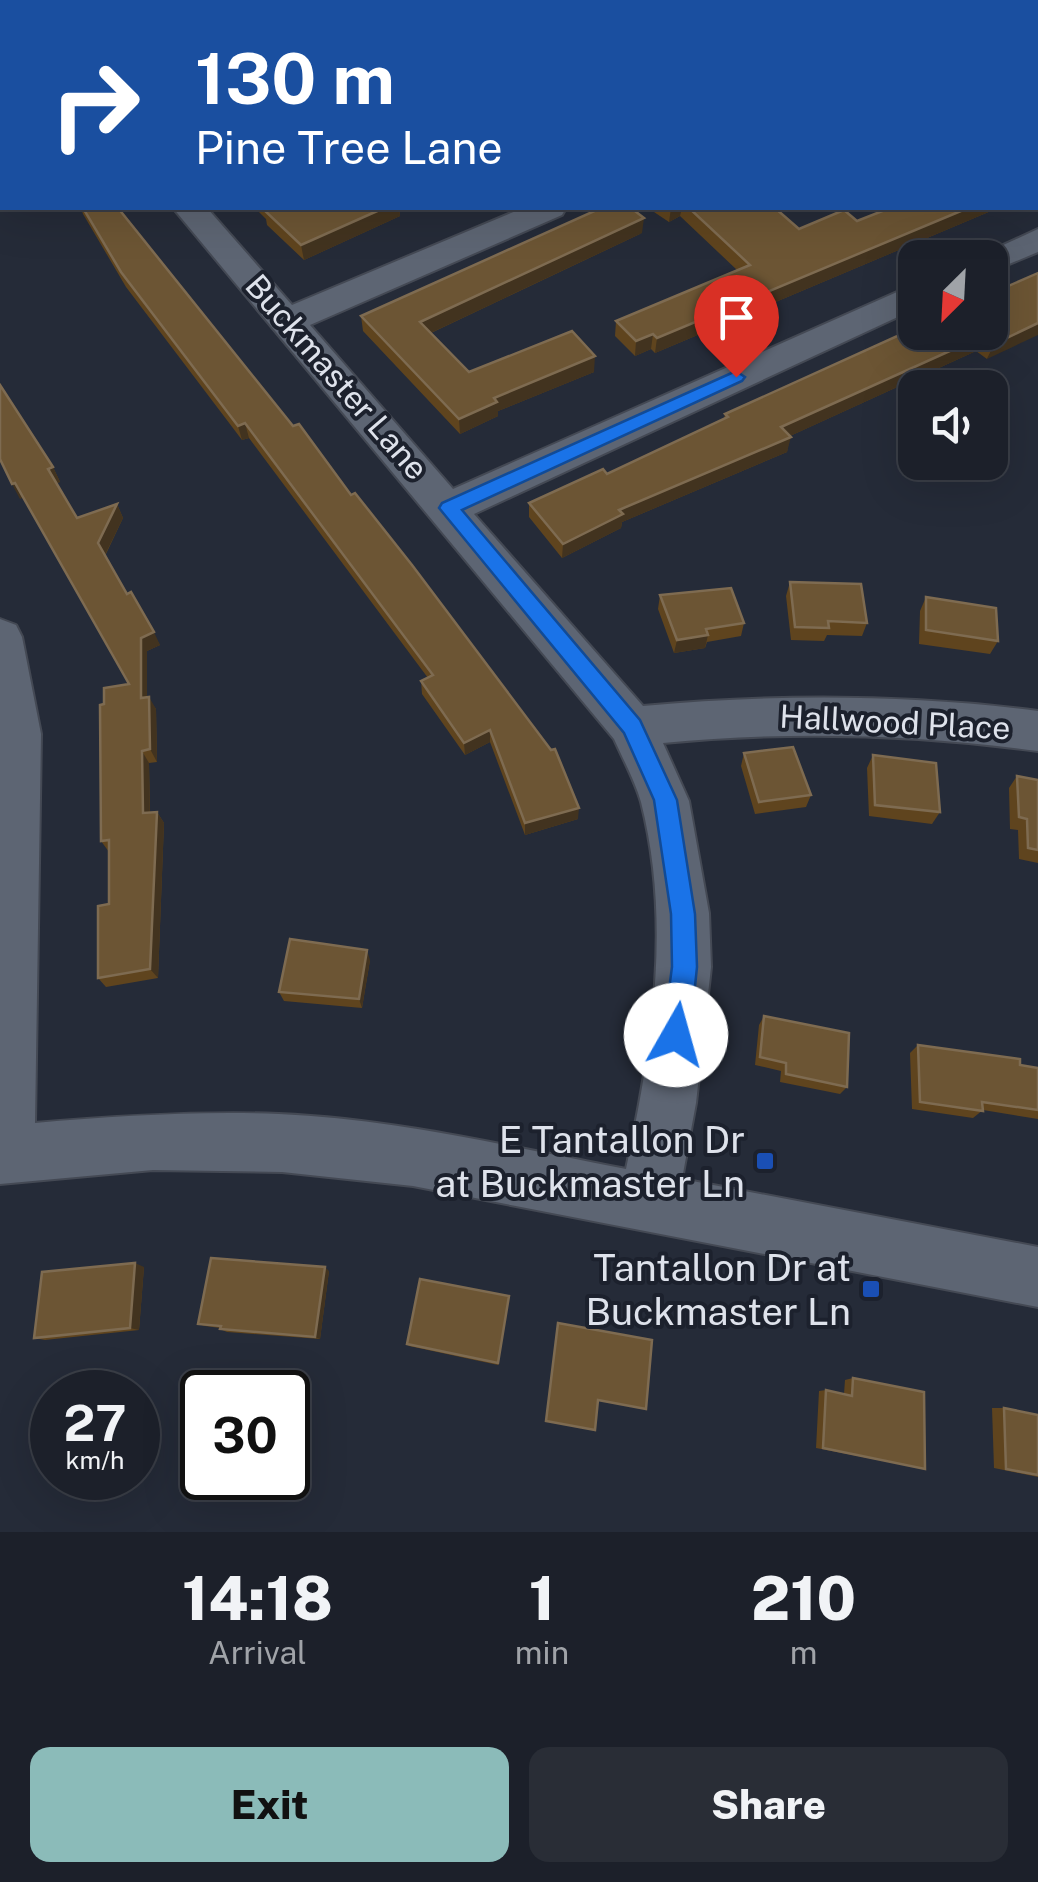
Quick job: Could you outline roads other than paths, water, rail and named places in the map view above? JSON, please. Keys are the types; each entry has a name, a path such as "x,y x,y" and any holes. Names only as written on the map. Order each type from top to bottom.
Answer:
{"street":[{"name":"Buckmaster Lane","path":"192,210 632,727 665,800 683,914 685,967 668,1102 648,1202"},
{"path":"289,320 545,210"},
{"path":"1008,253 1038,239"},
{"path":"449,508 898,303"},
{"path":"0,638 18,734 3,1154 153,1140 282,1143 412,1156 1038,1277"},
{"name":"Hallwood Place","path":"632,727 745,715 830,713 928,718 1038,731"}],"place":[{"name":"E Tantallon Dr at Buckmaster Ln","path":"765,1161"},
{"name":"Tantallon Dr at Buckmaster Ln","path":"871,1289"}]}
